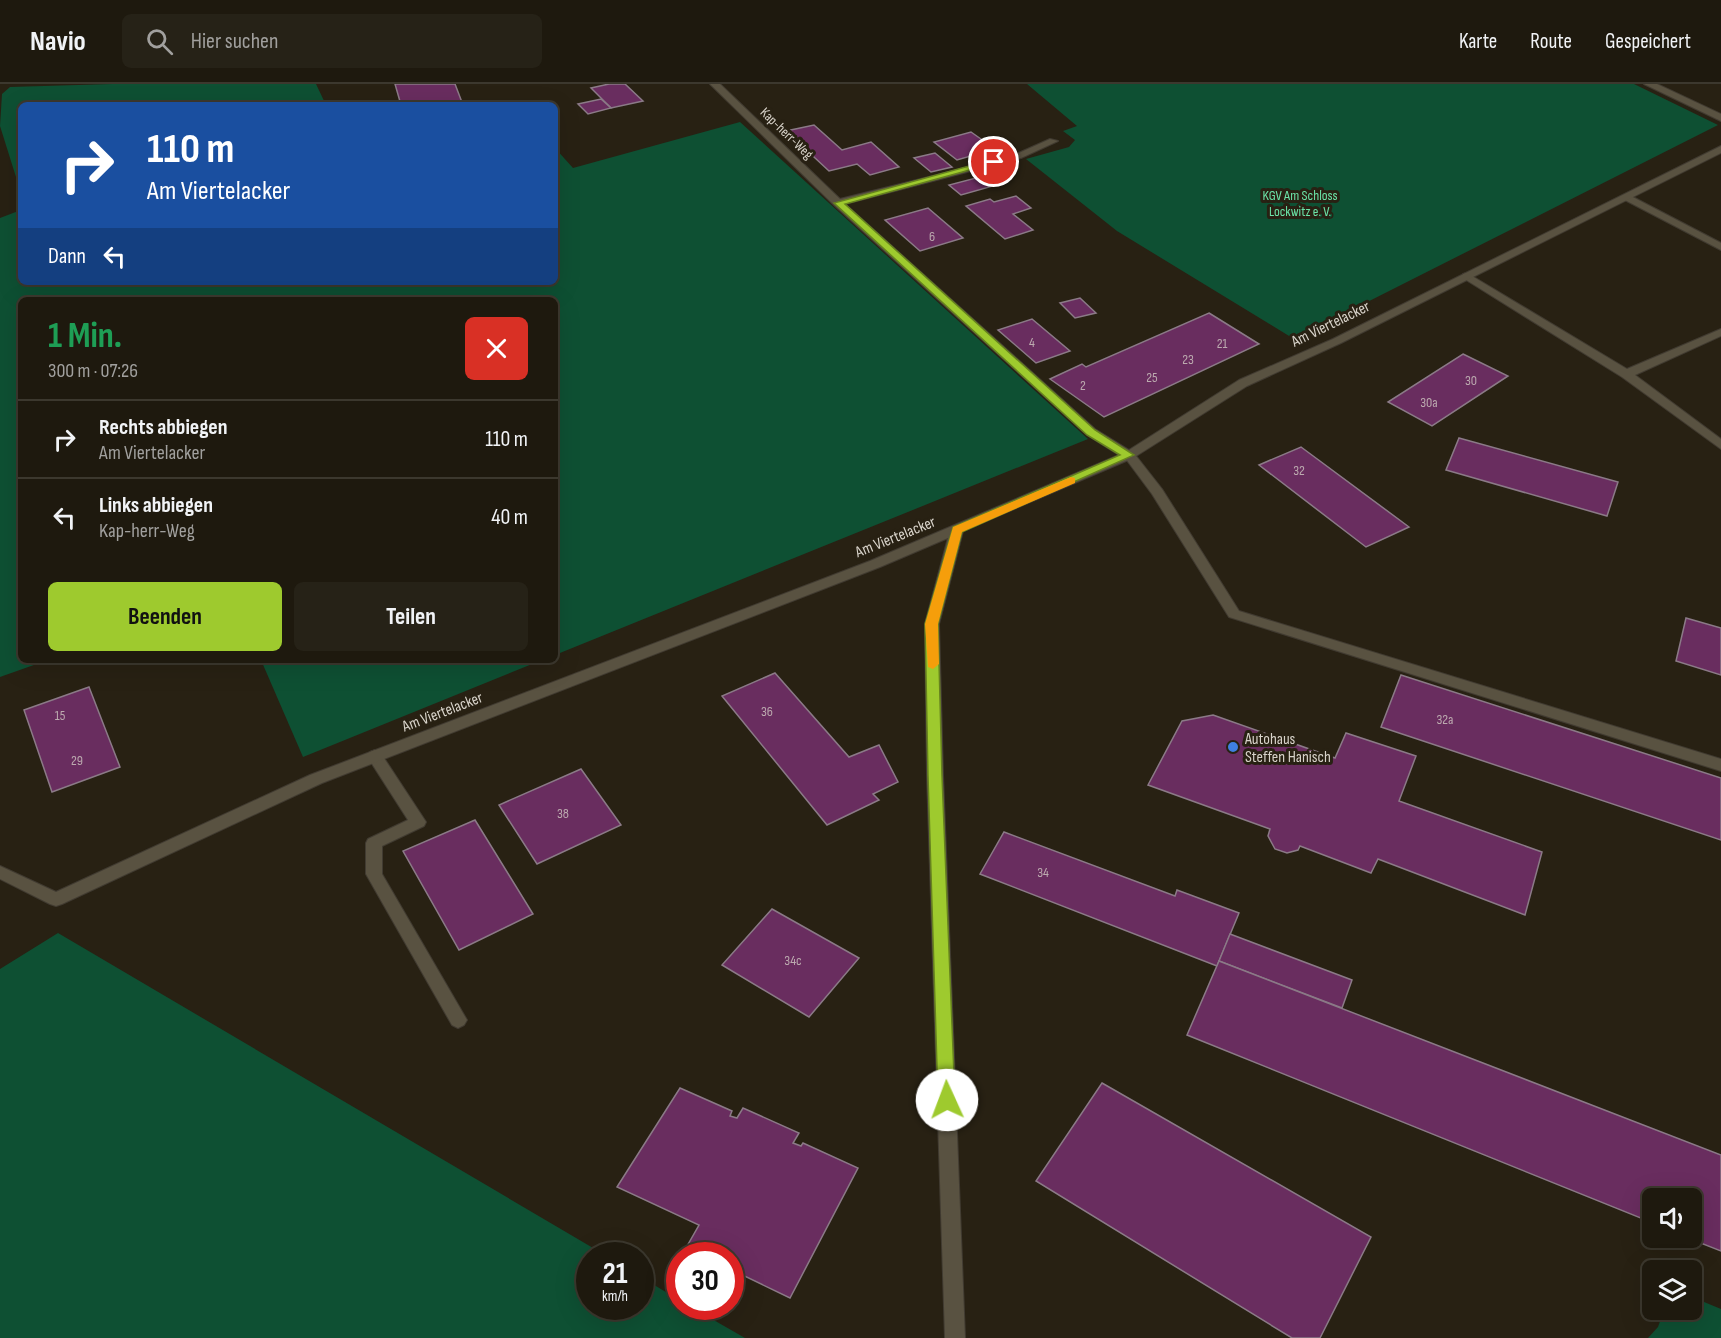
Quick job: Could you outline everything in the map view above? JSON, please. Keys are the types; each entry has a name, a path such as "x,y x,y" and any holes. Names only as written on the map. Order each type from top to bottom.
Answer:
{"street":[{"name":"Kap-herr-Weg","path":"715,84 838,203 1091,432 1129,455"},
{"path":"1649,84 1721,118"},
{"path":"838,203 1017,156 1053,141"},
{"name":"Am Viertelacker","path":"0,872 56,899 316,779 875,564 957,530 1129,455 1244,383 1337,341 1721,149"},
{"path":"1627,197 1721,248"},
{"path":"1467,276 1626,375 1721,445"},
{"path":"1626,375 1721,332"},
{"path":"1129,455 1157,492 1234,614 1721,765"},
{"path":"955,1338 935,776 932,624 957,530"},
{"path":"375,756 418,822 374,843 374,874 458,1020"}],"green space":[{"path":"112,84 316,84 325,102 18,102 18,183 0,126 2,94 10,87"},
{"name":"KGV Am Schloss Lockwitz e. V.","path":"1027,84 1634,84 1718,125 1294,339 1117,231 1026,159 1069,147 1075,140 1063,131 1077,126"},
{"path":"740,122 1088,439 558,654 558,297 18,297 18,663 40,663 0,677 0,218 18,211 18,285 558,285 558,151 573,168"},
{"path":"262,663 535,663 303,757"},
{"path":"58,933 583,1242 576,1242 576,1320 654,1320 654,1285 666,1292 666,1320 714,1320 745,1338 0,1338 0,969"},
{"path":"1702,1301 1721,1309 1721,1338 1648,1338 1658,1327 1660,1320 1702,1320"}],"building":[{"path":"395,84 455,84 462,102 400,102"},
{"path":"609,84 625,84 643,101 611,108 591,88"},
{"path":"601,99 611,108 588,114 578,104"},
{"path":"814,125 842,150 871,142 899,167 870,175 857,164 829,171 786,131"},
{"path":"971,132 995,149 957,160 934,142"},
{"path":"935,153 952,167 931,172 914,158"},
{"path":"995,173 1007,182 961,195 949,185"},
{"path":"1016,196 1031,208 1013,214 1033,230 1005,239 966,206 990,199 994,202"},
{"path":"928,208 963,238 920,251 885,220"},
{"path":"1080,298 1096,313 1075,318 1060,303"},
{"path":"1209,313 1259,344 1104,417 1050,379 1082,364 1086,367"},
{"path":"1032,319 1070,351 1036,363 998,330"},
{"path":"1463,354 1508,376 1432,426 1388,402"},
{"path":"1459,438 1618,482 1607,516 1446,470"},
{"path":"1301,447 1409,527 1366,547 1259,465"},
{"path":"1686,618 1721,628 1721,675 1676,661"},
{"path":"775,673 849,757 879,745 898,782 873,794 879,800 827,825 722,696"},
{"path":"1401,675 1721,778 1721,840 1381,727"},
{"path":"89,687 120,767 52,792 24,710"},
{"path":"1213,715 1335,758 1346,733 1416,756 1399,801 1542,852 1525,915 1378,859 1371,873 1300,846 1298,850 1287,853 1275,849 1268,836 1270,829 1148,785 1182,721"},
{"path":"581,769 621,825 537,864 499,805"},
{"path":"475,820 533,914 459,950 403,851"},
{"path":"1004,832 1175,896 1177,890 1239,913 1217,966 980,874"},
{"path":"772,909 859,958 809,1017 722,965"},
{"path":"1230,934 1352,980 1342,1008 1219,961"},
{"path":"1219,961 1721,1155 1721,1251 1702,1244 1702,1188 1642,1188 1642,1219 1187,1035"},
{"path":"1102,1083 1371,1237 1320,1338 1292,1338 1036,1181"},
{"path":"680,1088 732,1111 730,1116 737,1118 743,1108 799,1133 793,1143 801,1146 803,1143 858,1168 790,1298 744,1276 744,1242 689,1242 699,1225 617,1187"}],"slow traffic":[{"path":"933,664 932,624 957,530 1071,480"}],"place":[{"name":"Autohaus Steffen Hanisch","path":"1233,747"}],"route":[{"path":"947,1100 932,624 957,530 1129,455 1091,432 838,203 994,162"}]}
